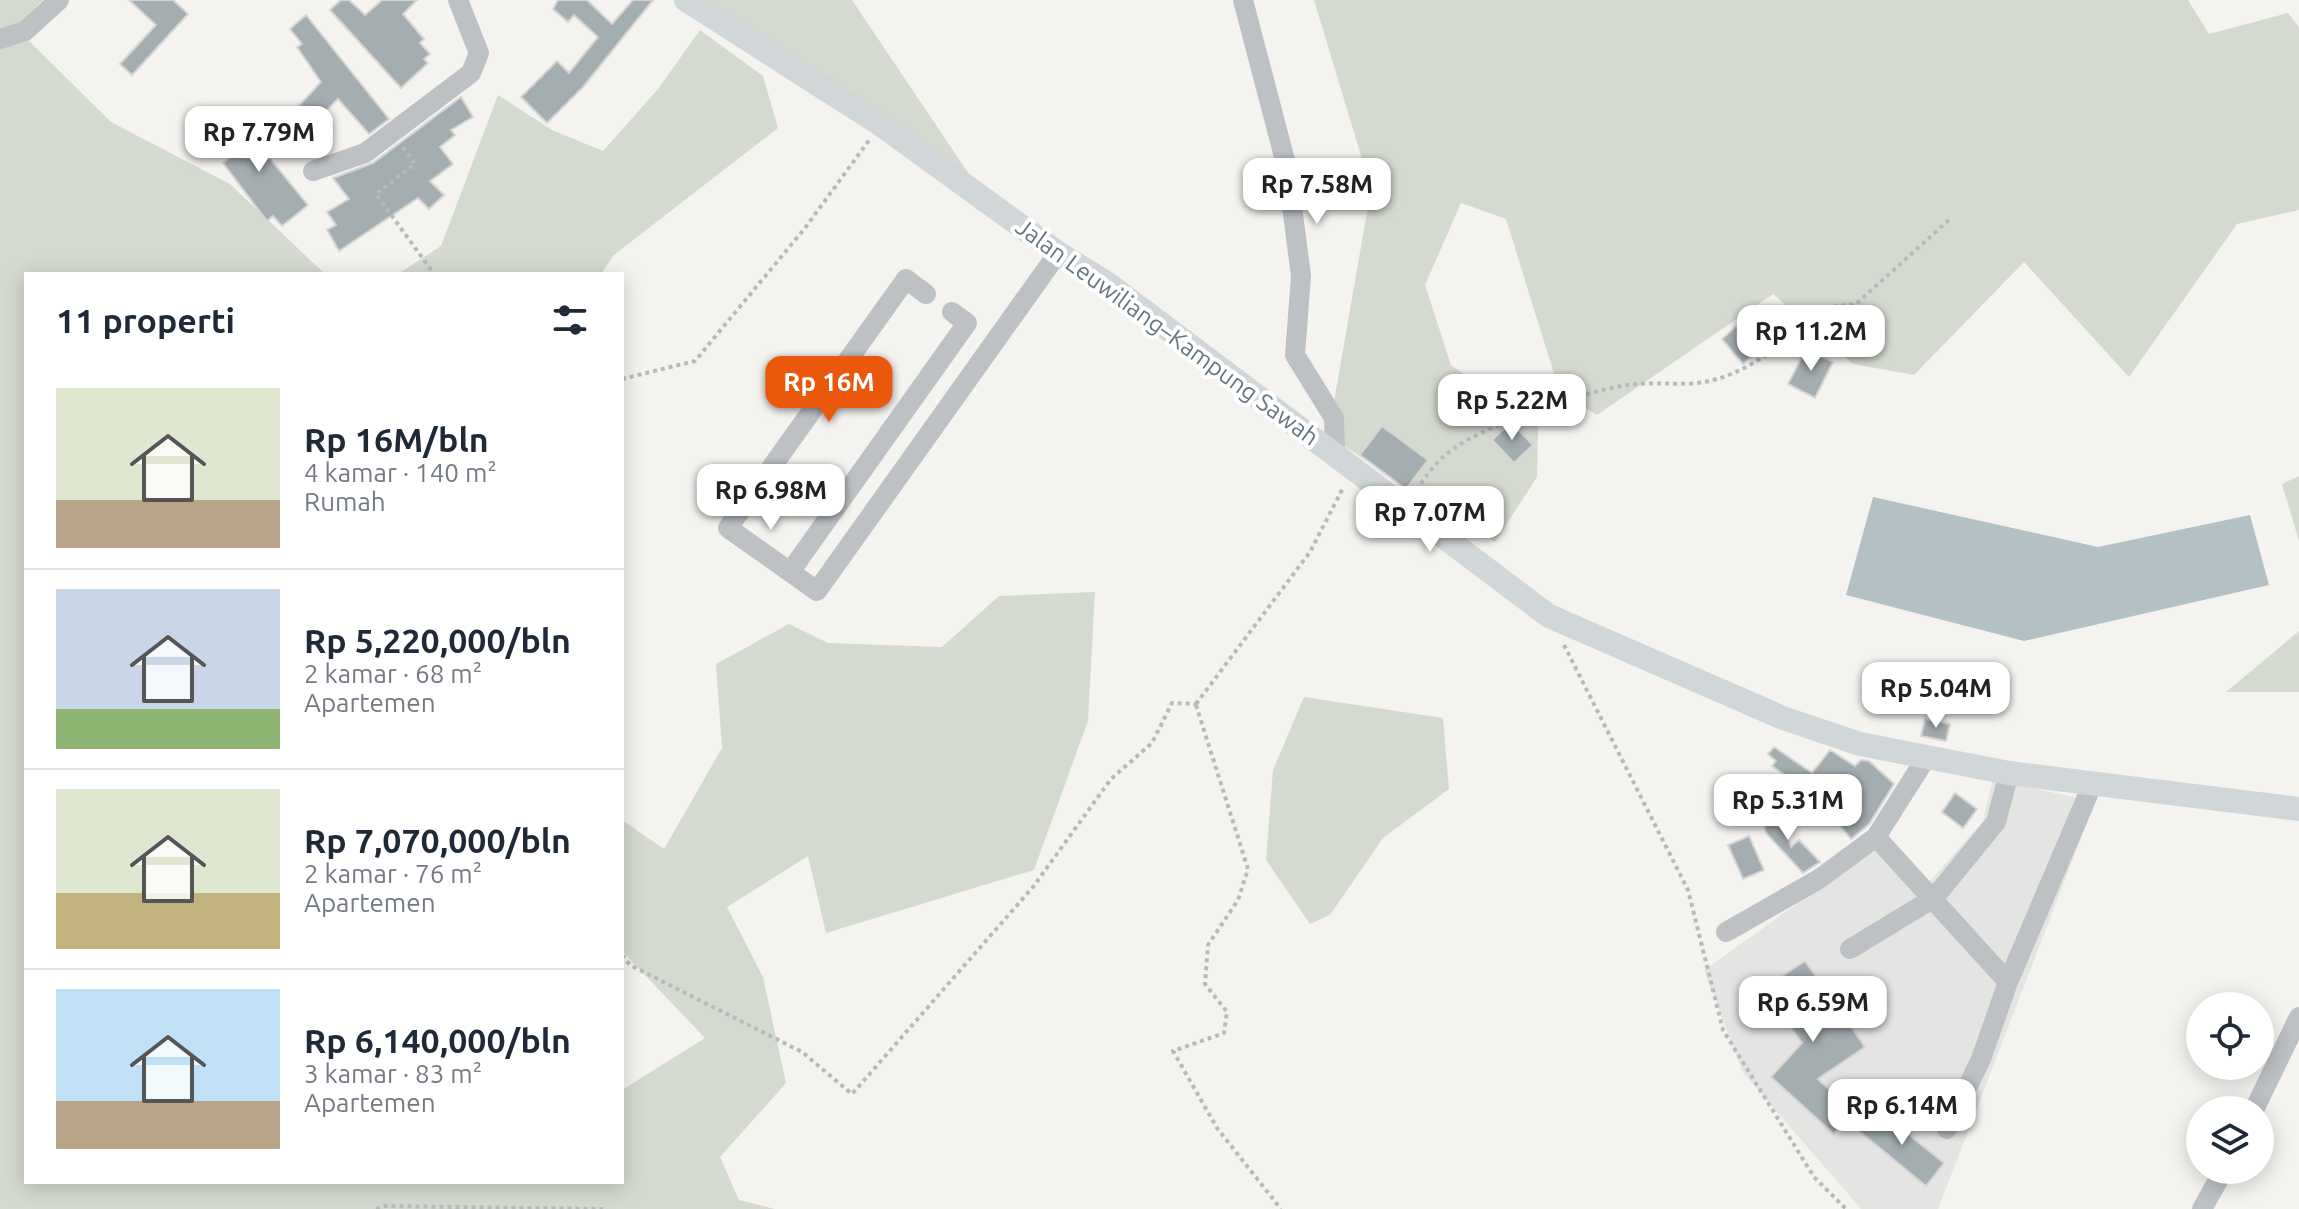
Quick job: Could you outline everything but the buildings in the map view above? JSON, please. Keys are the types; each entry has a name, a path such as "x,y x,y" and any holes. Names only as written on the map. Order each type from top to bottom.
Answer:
{"main road":[{"name":"Jalan Leuwiliang–Kampung Sawah","path":"686,0 880,124 1058,253 1108,284 1405,504 1549,616 1783,718 1860,744 2009,773 2299,809"}],"street":[{"path":"0,39 25,31 59,0"},
{"path":"313,171 365,153 471,73 479,53 458,0"},
{"path":"1243,0 1287,168 1301,276 1295,355 1334,418 1344,460"},
{"path":"926,294 906,279 728,528 817,591 1058,253"},
{"path":"790,572 967,323 952,312"},
{"path":"1726,932 1819,879 1876,837 1926,758"},
{"path":"1850,949 1934,898 1996,822 2009,773"},
{"path":"1947,1129 1981,1059 2008,982 2093,783"},
{"path":"1876,837 2008,982"},
{"path":"2261,1096 2299,1017"},
{"path":"2202,1209 2216,1184"}],"path":[{"path":"624,379 695,361 805,228 880,124"},
{"path":"394,134 415,164 376,194 433,272"},
{"path":"1405,504 1437,462 1455,447 1522,415 1633,384 1704,382 1742,369 1796,333 1821,308 1856,304 1950,219"},
{"path":"1196,704 1310,552 1344,460"},
{"path":"1549,616 1688,890 1723,1030 1814,1177 1846,1209"},
{"path":"624,958 630,965 802,1052 852,1094 1033,887 1111,779 1152,743 1172,703 1196,704"},
{"path":"1196,704 1248,869 1238,900 1208,945 1205,984 1227,1012 1224,1033 1173,1051 1217,1128 1281,1209"},
{"path":"376,1209 385,1206 603,1209"}],"shaded area":[{"path":"0,0 43,0 15,27 111,122 230,184 323,272 24,272 24,1184 624,1184 624,1089 705,1038 624,953 624,821 664,849 722,748 716,664 789,624 828,643 942,647 999,596 1095,592 1088,721 1034,870 826,933 808,856 727,907 763,977 786,1083 720,1157 739,1200 775,1209 0,1209"},
{"path":"699,0 852,0 987,201"},
{"path":"1314,0 2188,0 2209,34 2288,13 2299,27 2299,210 2237,224 2129,377 2024,262 1914,375 1853,364 1773,294 1597,415 1560,393 1506,219 1461,203 1425,285 1451,365 1538,427 1537,477 1495,542 1328,436 1371,189"},
{"path":"700,30 763,76 778,128 614,255 602,272 401,272 441,246 498,95 552,130 603,151 658,89"},
{"path":"2299,476 2299,541 2282,484"},
{"path":"1873,497 2098,547 2250,515 2269,585 2024,641 1846,595"},
{"path":"2299,631 2299,692 2226,692"},
{"path":"1304,697 1443,718 1449,789 1383,838 1330,915 1310,924 1266,860 1273,770"},
{"path":"1993,779 2095,802 1938,1209 1861,1209 1743,1073 1704,970 1888,839 1929,882 1983,821"}]}
